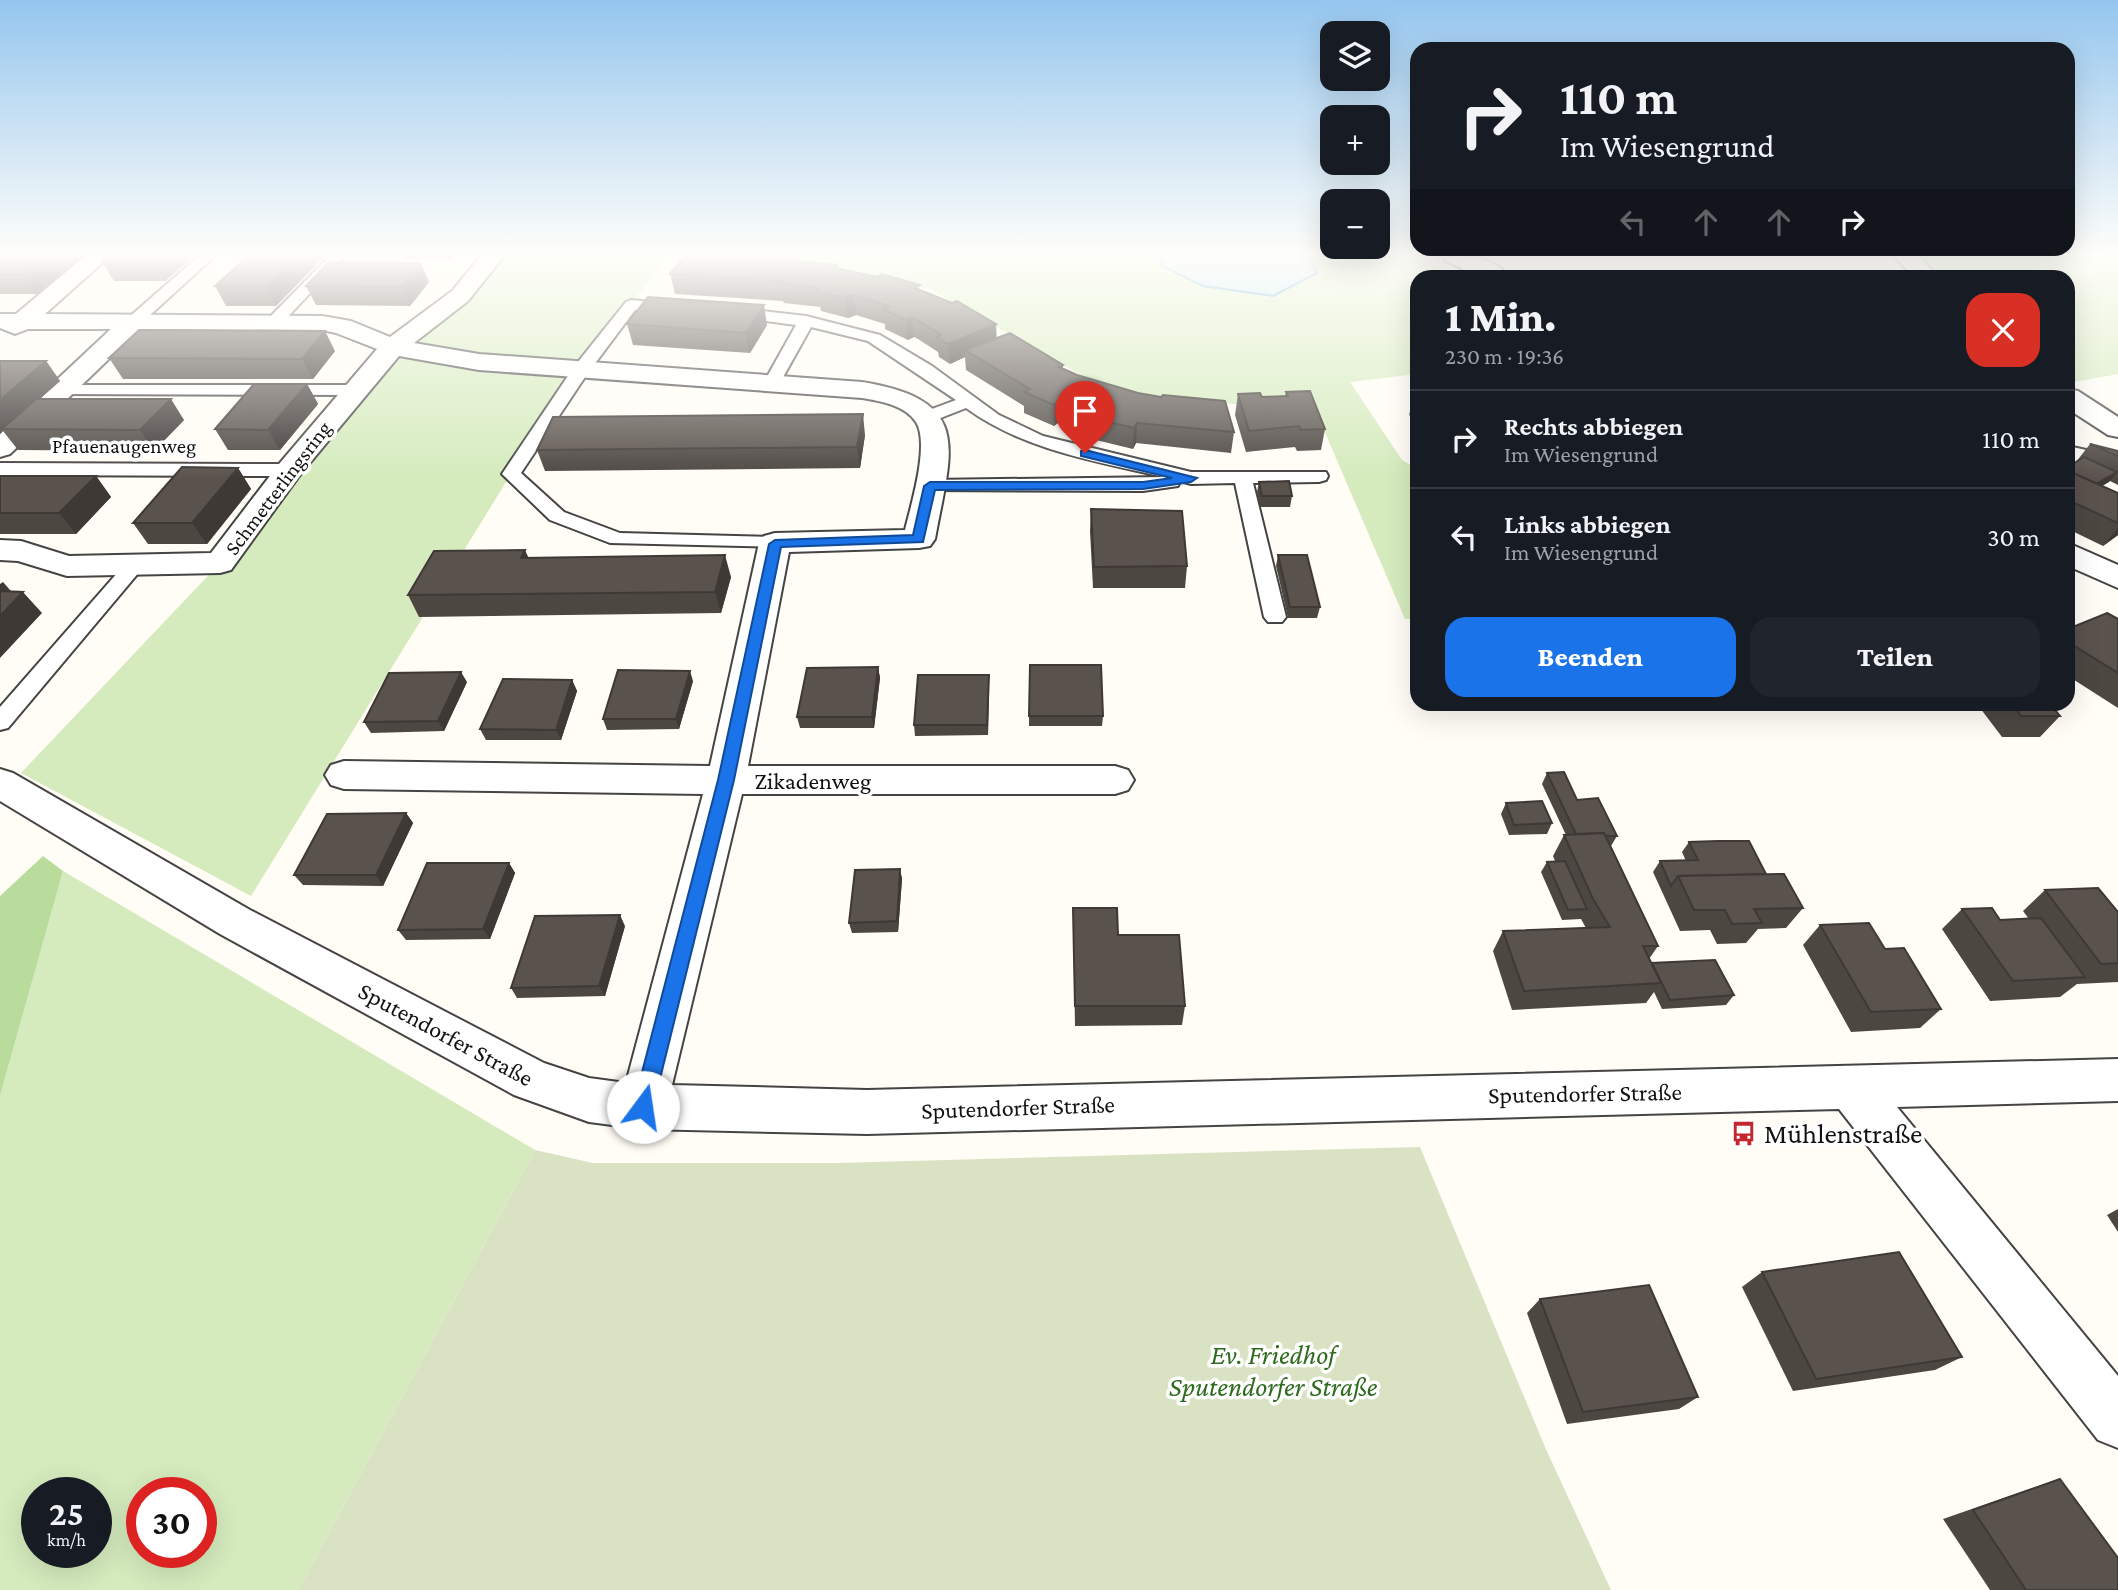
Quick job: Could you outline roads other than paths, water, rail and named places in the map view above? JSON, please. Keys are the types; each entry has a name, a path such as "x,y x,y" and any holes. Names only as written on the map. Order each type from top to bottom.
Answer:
{"street":[{"path":"0,448 123,330"},
{"path":"352,330 393,347 479,362 862,390 889,395 917,407 927,417 936,433 930,486 919,539 775,544 726,780 643,1107"},
{"name":"Schmetterlingsring","path":"0,550 21,551 67,566 133,567 220,563 289,470 354,390 393,347 415,330"},
{"path":"2075,401 2118,429"},
{"path":"2075,456 2118,466"},
{"path":"2075,556 2118,578"},
{"name":"Zikadenweg","path":"344,775 726,780 1115,779"},
{"name":"Sputendorfer Straße","path":"0,783 235,922 531,1080 589,1100 643,1107 867,1112 2118,1080"},
{"path":"1850,1086 2118,1420"}],"lane":[{"path":"611,330 580,370 512,474 557,516 617,539 775,544"},
{"path":"771,384 801,330"},
{"path":"843,330 874,338 993,419 1037,440 1191,478"},
{"path":"60,390 354,390"},
{"path":"927,417 968,401"},
{"name":"Pfauenaugenweg","path":"0,468 289,470"},
{"path":"930,486 1143,485 1191,478 1319,476"},
{"path":"1243,479 1275,617"},
{"path":"0,722 133,567"}],"place":[{"name":"Mühlenstraße","path":"1744,1133"}],"park label":[{"name":"Ev. Friedhof Sputendorfer Straße","path":"1273,1370"}]}
